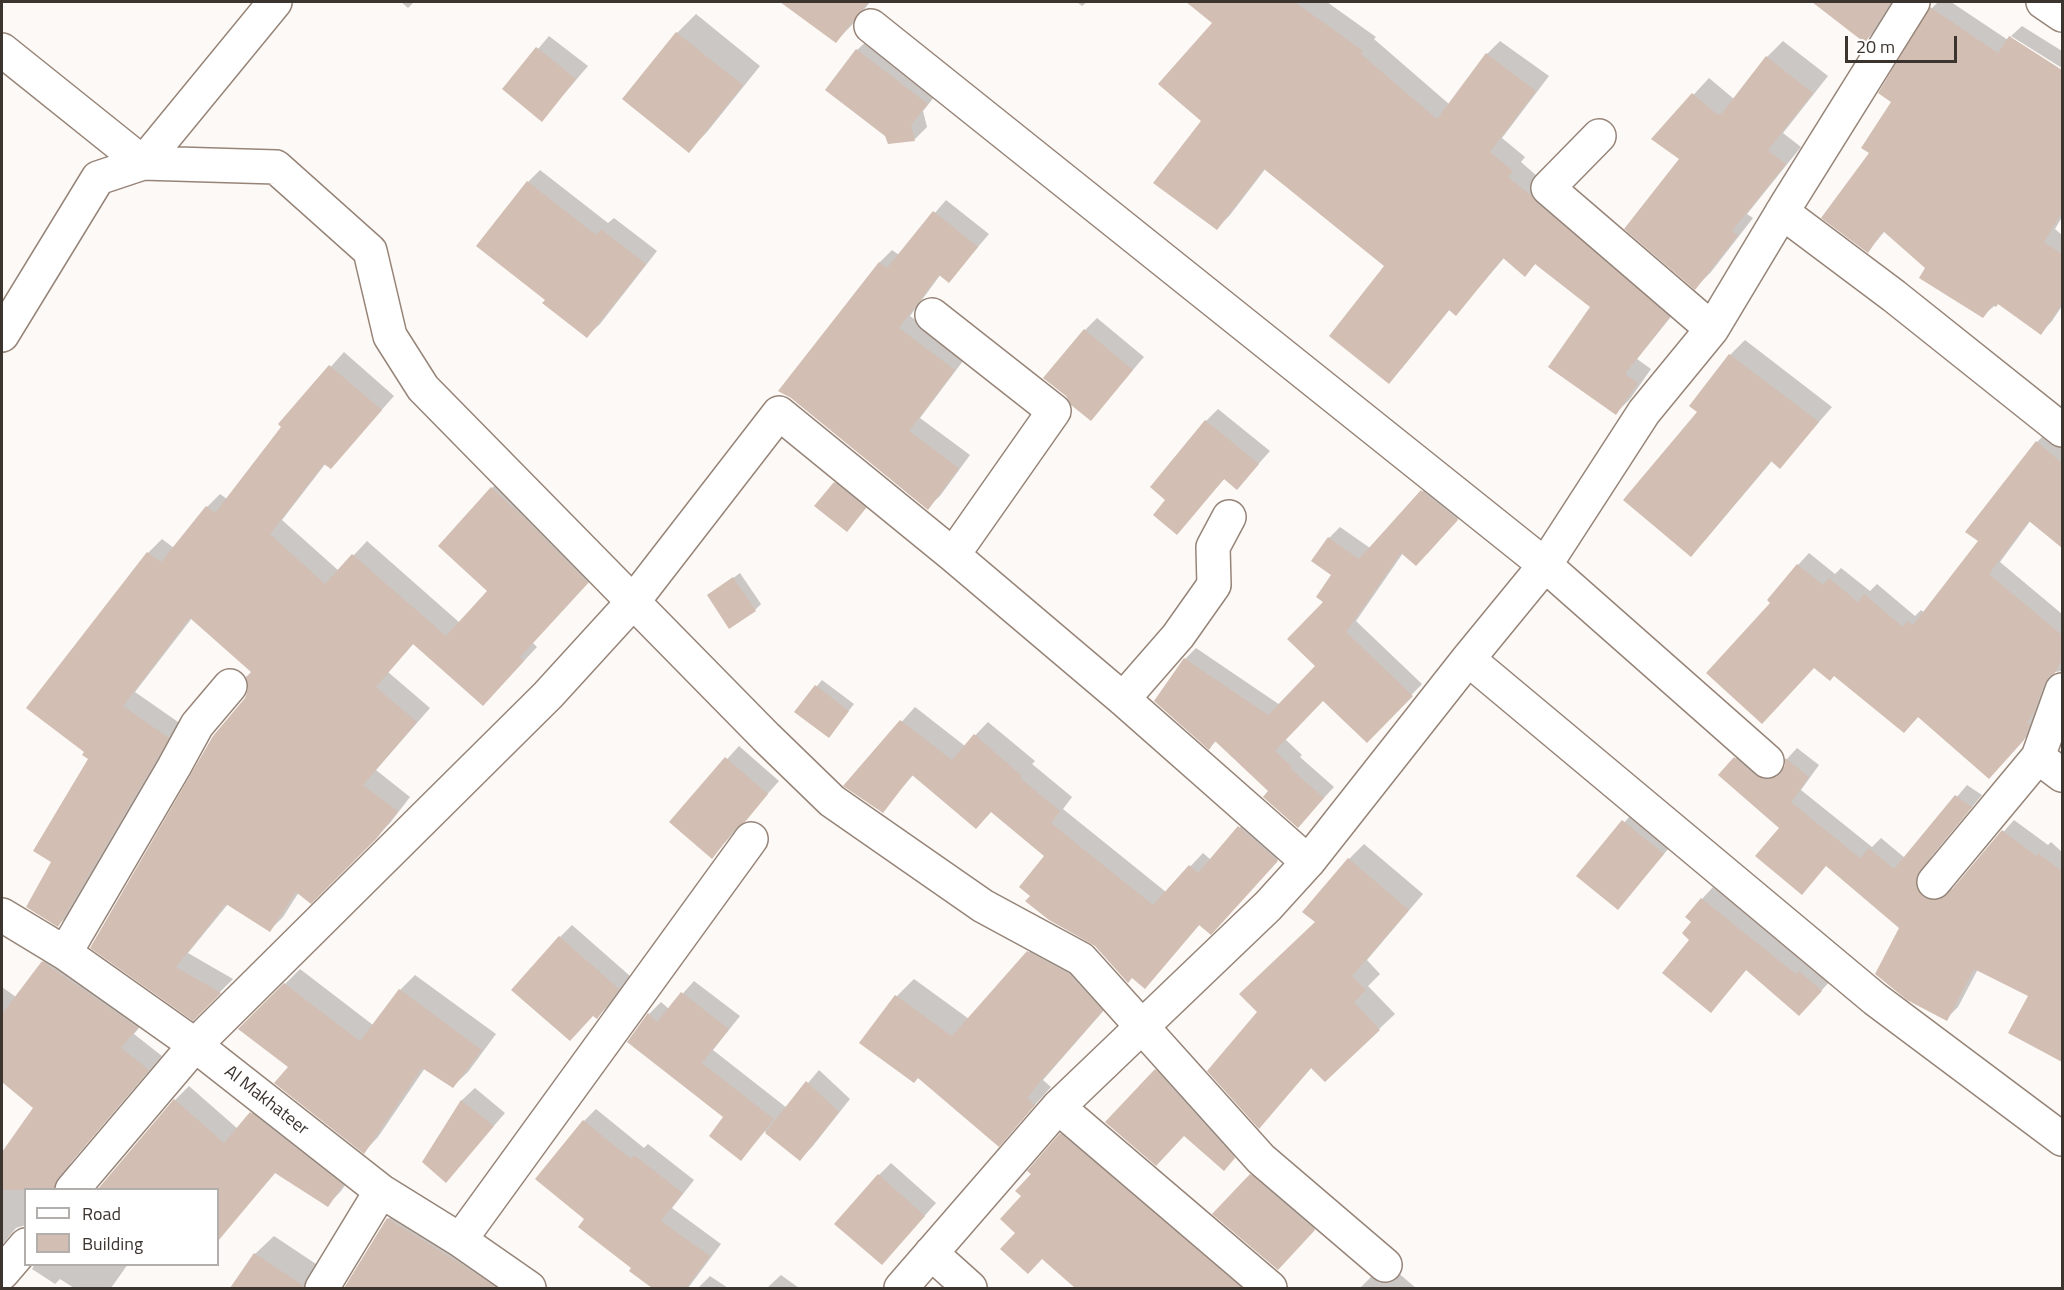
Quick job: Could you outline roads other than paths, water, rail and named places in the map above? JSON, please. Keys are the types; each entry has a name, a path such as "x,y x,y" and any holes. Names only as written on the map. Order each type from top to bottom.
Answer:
{"street":[{"path":"143,163 274,2"},
{"path":"901,1288 1058,1107 1268,906 1308,862 1468,658 1545,565 1644,412 1712,330 1782,212 1913,2"},
{"path":"2043,2 2062,15"},
{"path":"871,26 1545,565 1767,761"},
{"path":"2,50 143,163"},
{"path":"1599,136 1548,188 1712,330"},
{"path":"2,335 98,178 143,163 276,167 370,251 390,336 423,388 633,603 832,801 983,906 1081,959 1262,1158 1385,1265"},
{"path":"1782,212 1894,296 2062,430"},
{"path":"932,315 1054,411 952,555"},
{"path":"74,1188 195,1045 548,695 633,603 779,413 1123,699 1308,862"},
{"path":"1123,699 1178,636 1214,585 1213,547 1229,517"},
{"path":"1468,658 1875,999 2062,1139"},
{"path":"64,953 197,725 230,686"},
{"path":"1934,882 2050,766 2062,690"},
{"path":"460,1240 751,839"},
{"name":"Al Makhateer","path":"2,915 64,953 195,1045 381,1191 460,1240 529,1288"},
{"path":"1058,1107 1270,1288"},
{"path":"322,1288 381,1191"},
{"path":"2,1273 24,1247"},
{"path":"931,1253 970,1288"}]}
